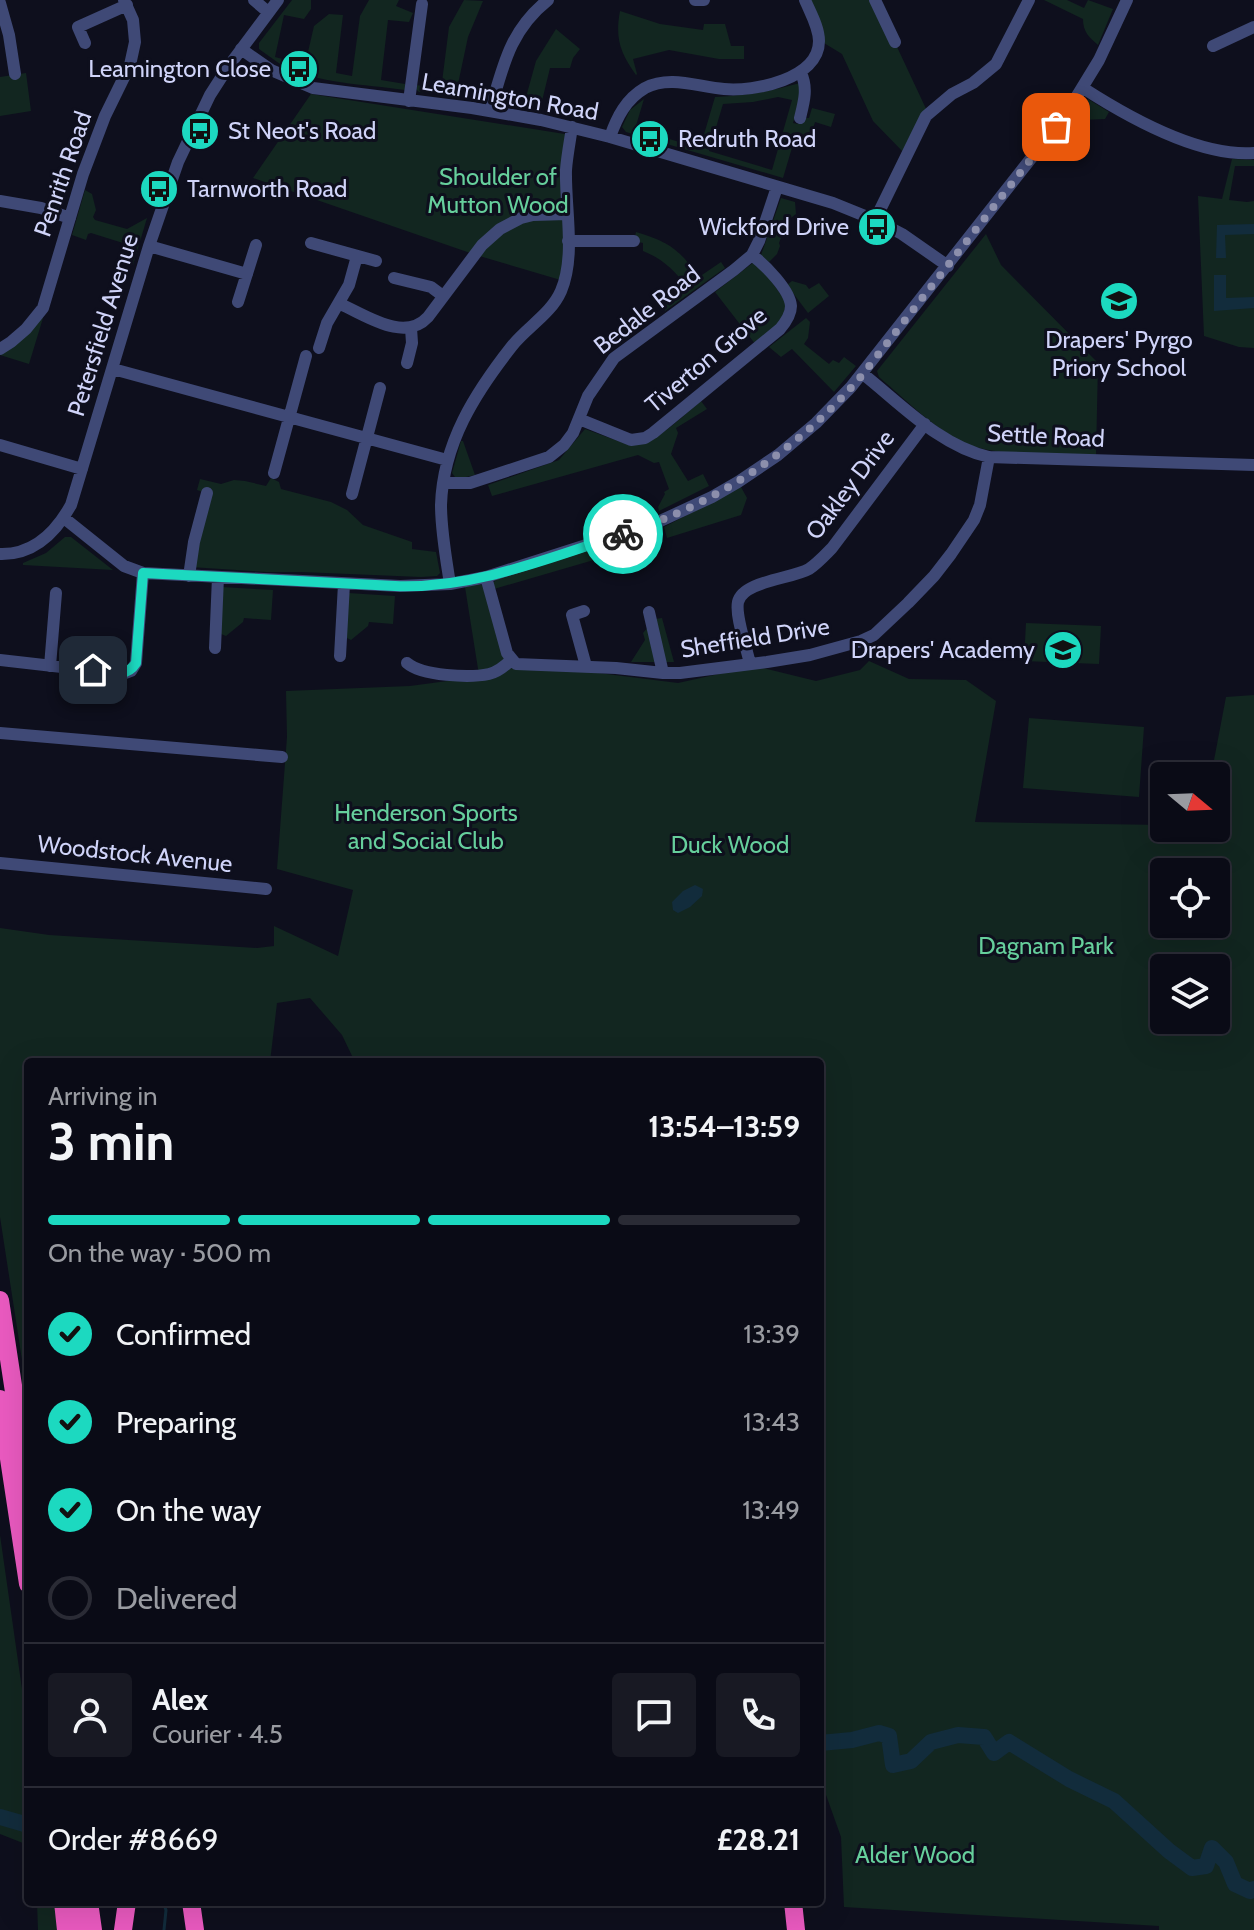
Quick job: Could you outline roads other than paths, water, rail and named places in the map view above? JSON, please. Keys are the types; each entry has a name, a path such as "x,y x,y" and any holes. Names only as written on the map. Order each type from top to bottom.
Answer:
{"highway":[{"path":"0,1300 24,1458"},
{"path":"0,1399 24,1558"},
{"path":"18,1420 24,1434"},
{"path":"63,1906 66,1930"},
{"path":"77,1906 80,1930"},
{"path":"90,1906 93,1930"},
{"path":"123,1930 126,1906"},
{"path":"192,1906 195,1930"},
{"path":"794,1906 796,1930"}],"street":[{"path":"254,0 268,12"},
{"name":"Petersfield Avenue","path":"0,554 31,548 40,543 50,536 71,505 149,246 178,162 210,95 278,0"},
{"path":"490,111 512,42 529,16 548,0"},
{"path":"695,0 704,0"},
{"path":"610,137 623,107 646,88 658,84 686,83 727,90 755,88 801,73 815,58 819,40 805,0"},
{"path":"875,0 895,42"},
{"path":"875,220 926,116 996,64 1029,0"},
{"path":"64,518 124,566 143,573 344,584 450,584 486,577 658,522 725,490 778,455 816,423 863,374 1047,140 1099,60 1127,0"},
{"path":"1,2 15,74"},
{"path":"85,43 75,21 126,2"},
{"name":"Penrith Road","path":"0,349 26,329 43,308 83,174 98,133 130,65 135,42 133,20 126,2"},
{"path":"409,101 422,4"},
{"path":"1213,46 1254,27"},
{"name":"Leamington Road","path":"241,49 271,70 313,88 490,111 572,127 833,203 875,220 920,245 948,266"},
{"path":"800,118 805,91 801,73"},
{"path":"1083,88 1158,130 1213,148 1254,153"},
{"path":"450,584 442,524 447,460 465,414 489,377 523,332 555,303 567,269 566,167 572,127"},
{"name":"Bedale Road","path":"443,483 470,483 549,457 564,445 573,433 588,396 614,358 752,255 777,187"},
{"path":"0,201 41,208 70,218"},
{"path":"340,304 398,329 411,328 423,322 482,245 500,229 533,215 567,214"},
{"path":"568,241 634,241"},
{"path":"311,243 376,261"},
{"path":"238,302 256,245"},
{"path":"149,246 247,274"},
{"name":"Tiverton Grove","path":"579,419 631,440 645,438 780,329 789,315 791,304 785,290 752,255"},
{"path":"319,348 327,323 349,285 357,256"},
{"path":"394,278 431,287 443,296"},
{"path":"407,363 412,343 411,328"},
{"path":"274,473 306,356"},
{"path":"113,369 447,460"},
{"name":"Settle Road","path":"863,374 925,424 974,454 989,457 1254,465"},
{"path":"352,494 380,388"},
{"name":"Oakley Drive","path":"750,664 737,610 738,599 745,590 808,570 821,560 925,424"},
{"path":"0,445 82,469"},
{"name":"Sheffield Drive","path":"511,660 524,665 586,666 663,673 810,655 861,641 874,635 934,576 974,520 989,457"},
{"path":"189,576 207,493"},
{"path":"0,660 123,674 131,671 136,663 143,573"},
{"path":"215,648 218,577"},
{"path":"407,663 411,667 437,673 461,675 492,673 511,660 486,577"},
{"path":"340,656 344,584"},
{"path":"50,666 56,593"},
{"path":"584,611 572,615 586,666"},
{"path":"649,612 663,673"},
{"path":"0,733 282,757"},
{"name":"Woodstock Avenue","path":"0,863 266,889"}],"water":[{"path":"1254,224 1254,234 1225,235 1226,258 1216,258 1217,225"},
{"path":"1214,275 1226,275 1226,298 1254,297 1254,308 1214,311"},
{"path":"695,885 703,889 702,896 678,913 673,910 672,902"}],"waterway":[{"path":"824,1743 879,1733 889,1736 893,1765 911,1761 931,1742 958,1735 984,1737 994,1753 1009,1742 1069,1779 1114,1801 1192,1868 1206,1866 1212,1848 1226,1862 1235,1884 1250,1891 1254,1889"},
{"path":"0,1817 24,1824"},
{"path":"164,1906 164,1930"}],"place":[{"name":"Leamington Close","path":"299,69"},
{"name":"St Neot's Road","path":"200,131"},
{"name":"Redruth Road","path":"650,139"},
{"name":"Tarnworth Road","path":"159,189"},
{"name":"Wickford Drive","path":"877,227"},
{"name":"Drapers' Pyrgo Priory School","path":"1119,301"},
{"name":"Drapers' Academy","path":"1063,650"}],"park label":[{"name":"Shoulder of Mutton Wood","path":"498,191"},
{"name":"Henderson Sports and Social Club","path":"426,827"},
{"name":"Duck Wood","path":"730,845"},
{"name":"Dagnam Park","path":"1046,946"},
{"name":"Alder Wood","path":"915,1855"}]}
